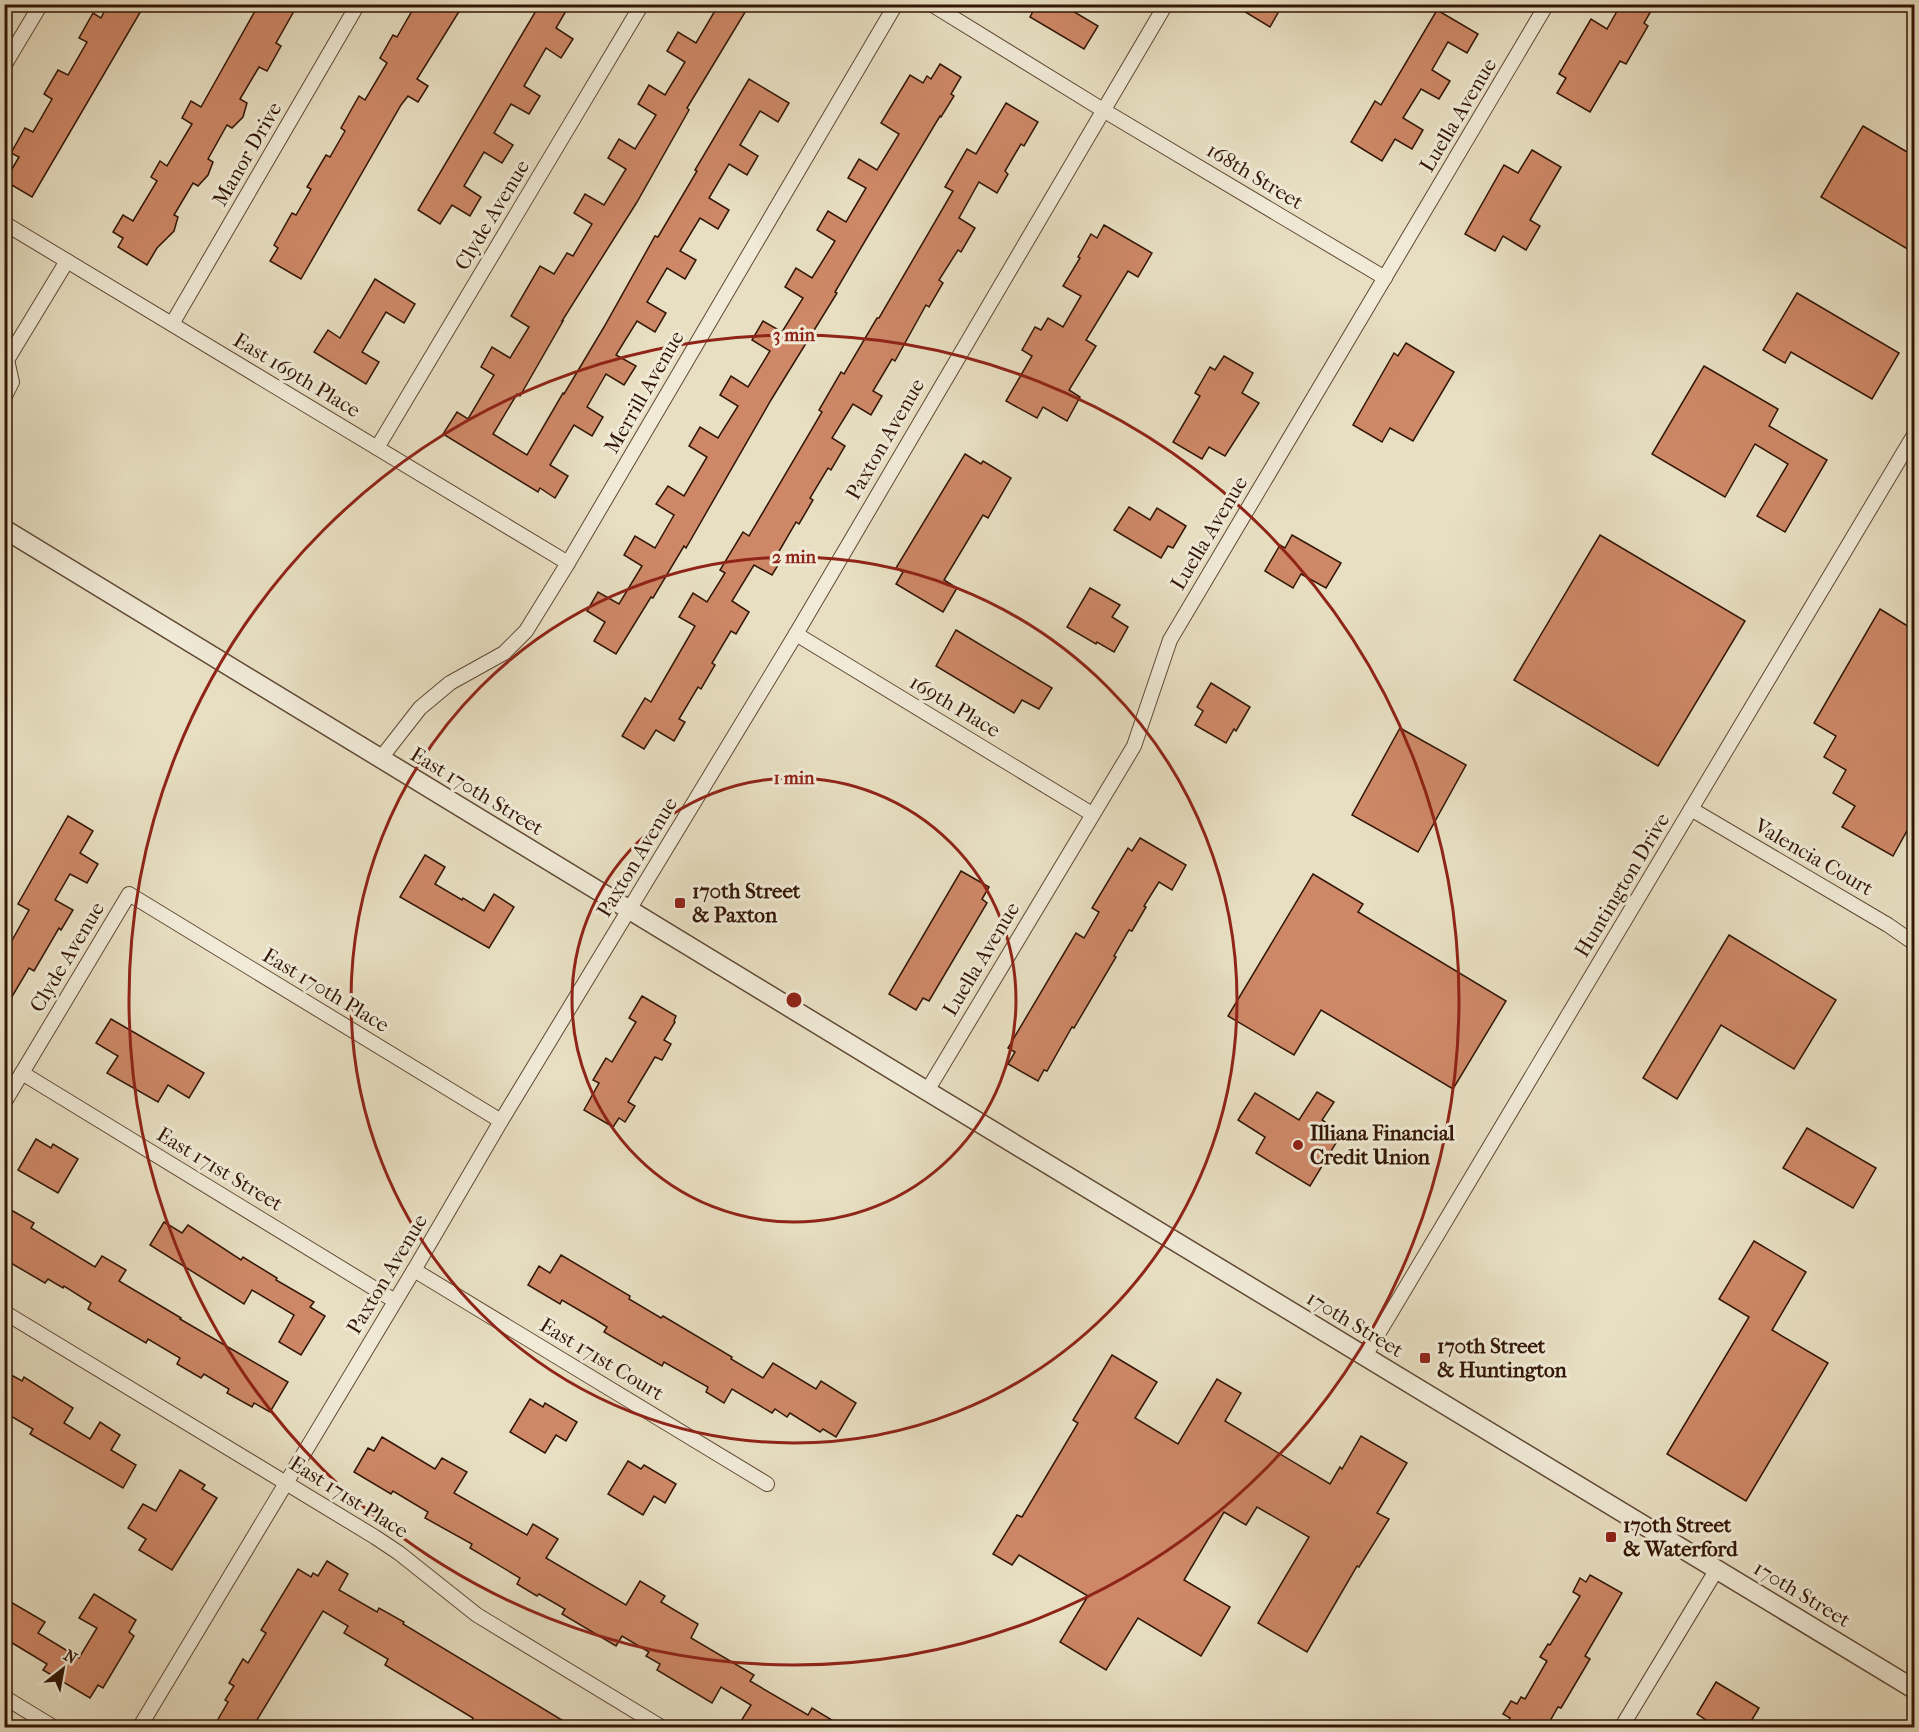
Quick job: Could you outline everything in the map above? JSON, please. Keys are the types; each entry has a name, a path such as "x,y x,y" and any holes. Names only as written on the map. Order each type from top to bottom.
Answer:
{"street":[{"path":"4,66 41,4"},
{"name":"Manor Drive","path":"172,324 358,4"},
{"name":"Clyde Avenue","path":"377,448 642,4"},
{"name":"Merrill Avenue","path":"381,758 420,708 450,683 504,653 526,631 896,4"},
{"name":"168th Street","path":"931,4 1103,110 1385,278"},
{"name":"Paxton Avenue","path":"139,1728 501,1121 796,634 1166,4"},
{"name":"Luella Avenue","path":"927,1091 1134,746 1170,640 1547,4"},
{"name":"East 169th Place","path":"4,223 568,563"},
{"path":"4,398 12,382 6,360 67,261"},
{"name":"Huntington Drive","path":"1365,1356 1914,435"},
{"name":"East 170th Street","path":"4,529 927,1091"},
{"name":"169th Place","path":"796,634 1092,814"},
{"name":"Valencia Court","path":"1691,809 1888,925 1914,944"},
{"name":"Clyde Avenue","path":"4,1103 129,894"},
{"name":"East 170th Place","path":"129,894 501,1121"},
{"name":"East 171st Street","path":"22,1073 395,1301"},
{"name":"170th Street","path":"927,1091 1914,1689"},
{"name":"East 171st Court","path":"414,1270 768,1484"},
{"name":"East 171st Place","path":"4,1312 399,1553 477,1615 663,1728"},
{"path":"1620,1728 1717,1569"},
{"path":"4,1697 55,1728"}],"building":[{"path":"108,4 145,4 32,197 5,181 19,157 11,153 25,128 33,132 52,99 44,94 58,70 68,75 87,42 79,38 93,13 101,18"},
{"path":"259,4 298,4 276,43 281,46 267,71 259,67 240,99 247,103 243,117 232,128 227,125 208,159 213,162 208,175 198,186 193,183 174,215 178,217 174,231 157,248 147,265 118,247 123,238 113,232 123,215 133,221 157,181 151,177 160,161 167,166 192,124 182,118 191,101 201,107"},
{"path":"416,4 450,4 460,10 417,79 428,86 418,102 408,96 401,105 301,279 270,261 278,248 274,245 292,213 296,215 311,189 307,187 326,155 330,157 345,131 341,128 359,96 365,100 387,63 380,58 393,35 397,37"},
{"path":"540,4 570,4 556,28 573,39 561,58 546,48 524,86 540,96 529,114 511,104 494,133 513,145 502,163 484,152 464,186 481,197 470,216 452,205 440,224 418,210"},
{"path":"719,4 750,4 687,108 689,110 637,202 562,321 520,396 517,394 493,434 527,455 604,327 655,236 658,237 697,171 695,170 749,79 789,103 778,122 760,111 740,145 758,156 747,175 729,164 709,198 729,210 718,229 700,218 680,251 696,260 685,279 667,268 647,302 666,313 655,332 637,321 616,355 636,366 624,385 606,374 587,407 603,417 592,436 574,425 550,465 568,476 555,498 540,488 538,492 443,434 457,412 468,419 494,375 481,367 492,347 510,358 529,327 511,316 540,266 554,274 567,253 573,256 592,224 574,213 585,194 604,205 626,169 608,158 619,139 635,149 656,115 638,104 649,85 665,95 685,62 667,51 678,32 696,43"},
{"path":"1037,4 1061,4 1098,26 1084,49 1030,17"},
{"path":"1232,4 1283,4 1270,27"},
{"path":"1621,4 1655,4 1644,23 1648,26 1626,64 1620,61 1590,112 1557,93 1566,78 1559,74 1591,19 1607,29"},
{"path":"1437,10 1478,34 1467,53 1448,42 1432,70 1450,81 1439,99 1421,89 1403,118 1423,130 1412,149 1395,139 1382,161 1351,142 1375,101 1381,105"},
{"path":"940,64 961,77 951,94 954,96 868,236 835,292 837,293 771,400 686,548 684,546 616,654 594,641 605,622 587,611 598,592 619,604 642,566 624,555 635,536 655,548 674,515 656,504 668,486 684,496 707,457 689,446 700,427 718,438 738,406 720,395 731,376 748,387 770,351 752,340 763,321 782,332 803,298 785,287 796,268 812,278 835,241 817,230 828,211 846,222 866,188 848,178 859,159 877,170 899,134 881,123 910,75 923,83 927,76 931,79"},
{"path":"1006,103 1038,122 1024,146 1021,144 1005,171 1008,174 997,193 979,182 959,218 975,228 961,252 958,250 939,280 943,283 929,307 926,305 895,361 892,359 873,391 882,396 871,415 853,404 832,438 845,446 831,470 828,468 810,498 813,500 799,524 796,522 778,553 783,557 772,575 754,565 732,601 749,612 736,634 731,631 712,663 715,665 701,689 698,687 679,719 685,722 674,741 656,730 644,749 622,736 645,698 651,702 695,626 679,617 693,593 707,602 725,573 720,570 743,532 749,536 822,412 819,410 841,372 844,374 879,318 953,191 945,187 967,149 976,154"},
{"path":"1863,126 1914,156 1914,253 1821,197"},
{"path":"1532,150 1561,167 1530,220 1540,226 1526,250 1503,236 1495,251 1465,234 1504,165 1518,173"},
{"path":"1104,225 1152,253 1138,277 1128,271 1086,340 1096,346 1069,390 1080,397 1067,421 1043,407 1037,418 1006,401 1032,356 1022,350 1035,327 1041,330 1048,318 1063,327 1081,296 1063,286 1091,234 1097,238"},
{"path":"375,279 415,304 404,323 386,312 362,352 379,362 366,384 314,352 328,330 340,338"},
{"path":"1797,293 1899,353 1872,399 1791,352 1785,363 1763,350"},
{"path":"1406,343 1454,372 1413,441 1390,428 1382,442 1353,425 1394,353 1398,356"},
{"path":"1224,356 1253,373 1242,393 1259,403 1225,456 1209,447 1202,459 1173,442 1200,396 1195,393 1210,367 1215,370"},
{"path":"1704,366 1778,409 1769,426 1827,460 1785,532 1757,516 1788,464 1755,444 1725,497 1652,454"},
{"path":"965,454 981,464 983,461 1011,478 988,518 983,515 944,580 957,588 943,612 896,584 903,572 896,568"},
{"path":"1129,507 1150,520 1157,508 1186,526 1173,548 1168,546 1161,558 1114,530"},
{"path":"1292,535 1341,563 1326,588 1301,574 1293,588 1265,571 1280,545 1285,548"},
{"path":"1600,535 1745,621 1658,766 1514,680"},
{"path":"1090,588 1120,605 1112,617 1128,627 1114,652 1067,627"},
{"path":"1880,609 1914,630 1914,818 1893,856 1842,827 1855,806 1833,793 1846,770 1824,757 1836,736 1814,723"},
{"path":"956,630 1052,688 1039,709 1022,700 1014,713 936,666"},
{"path":"1211,683 1250,707 1226,743 1195,725 1203,711 1197,707"},
{"path":"1400,728 1466,765 1418,852 1352,815"},
{"path":"68,816 93,831 80,853 98,864 87,883 70,874 55,900 73,910 61,930 59,928 34,971 29,968 4,1010 4,938 11,942 29,910 18,904"},
{"path":"1140,838 1186,865 1172,890 1159,882 1074,1028 1072,1027 1047,1071 1044,1070 1038,1081 1008,1064 1015,1052 1008,1048 1076,933 1084,938 1099,912 1092,908 1128,848 1132,851"},
{"path":"425,855 445,867 435,884 462,900 463,898 484,911 494,894 514,907 489,948 400,897"},
{"path":"961,871 989,887 982,899 987,903 929,1001 923,998 916,1010 889,994"},
{"path":"1313,874 1363,904 1358,912 1506,1001 1453,1089 1321,1010 1294,1055 1228,1016"},
{"path":"1729,935 1836,1000 1794,1069 1721,1025 1677,1099 1643,1078"},
{"path":"642,996 676,1016 664,1040 671,1044 662,1060 655,1057 628,1102 635,1106 625,1122 619,1118 613,1127 584,1110 599,1083 593,1080 606,1058 612,1062 636,1022 629,1018"},
{"path":"111,1019 204,1073 189,1098 168,1085 158,1102 107,1073 118,1056 96,1043"},
{"name":"Illiana Financial Credit Union","path":"1317,1092 1334,1102 1322,1120 1342,1133 1310,1186 1256,1153 1265,1137 1238,1120 1255,1093 1299,1120"},
{"path":"1807,1128 1876,1168 1853,1208 1783,1168"},
{"path":"36,1139 51,1148 53,1144 78,1159 58,1193 18,1170"},
{"path":"4,1206 34,1223 31,1228 95,1267 102,1256 126,1270 119,1281 288,1382 270,1412 254,1403 252,1407 227,1393 229,1389 204,1374 201,1378 177,1364 180,1358 148,1339 146,1343 88,1309 91,1303 64,1286 63,1288 48,1279 45,1283 4,1259"},
{"path":"164,1222 182,1233 188,1225 241,1260 243,1257 314,1302 310,1307 325,1316 301,1355 279,1342 294,1315 252,1290 244,1304 150,1245"},
{"path":"1754,1241 1806,1272 1772,1330 1828,1363 1746,1501 1667,1454 1749,1317 1719,1299"},
{"path":"561,1255 630,1296 629,1299 661,1318 663,1316 763,1378 773,1363 816,1389 821,1381 856,1403 836,1437 823,1429 820,1432 790,1413 787,1417 775,1409 772,1413 732,1389 724,1403 706,1392 708,1387 664,1362 662,1366 604,1332 607,1327 596,1320 562,1300 560,1304 528,1285 539,1266 550,1273"},
{"path":"1112,1355 1157,1382 1135,1418 1178,1444 1217,1379 1241,1393 1225,1421 1330,1484 1340,1467 1342,1469 1361,1436 1407,1463 1377,1513 1389,1519 1359,1567 1357,1566 1307,1652 1258,1623 1309,1537 1257,1507 1246,1525 1224,1512 1184,1580 1230,1607 1201,1656 1138,1618 1106,1670 1060,1642 1088,1596 1019,1555 1012,1565 993,1554 1017,1515 1022,1517 1078,1423 1073,1420"},
{"path":"4,1371 22,1381 24,1377 73,1408 64,1423 90,1439 100,1422 120,1435 111,1450 136,1465 123,1488 30,1434 33,1429 4,1412"},
{"path":"530,1399 543,1407 545,1403 577,1422 566,1441 556,1435 545,1453 510,1432"},
{"path":"382,1437 435,1469 442,1458 467,1472 454,1493 527,1535 533,1524 558,1539 546,1558 626,1605 640,1581 665,1596 661,1602 698,1624 691,1638 754,1675 750,1681 808,1715 812,1708 845,1728 751,1728 741,1721 751,1705 721,1687 712,1703 657,1670 660,1664 646,1656 649,1652 622,1636 616,1646 562,1614 565,1609 517,1584 520,1578 470,1548 472,1544 425,1518 428,1512 393,1491 391,1494 354,1472 368,1448 374,1451"},
{"path":"628,1461 641,1469 644,1465 676,1484 665,1503 654,1496 643,1515 608,1494"},
{"path":"180,1470 205,1485 202,1489 217,1498 172,1570 139,1550 146,1539 128,1528 143,1504 156,1511"},
{"path":"327,1561 348,1574 339,1590 377,1612 379,1608 404,1622 403,1624 575,1728 468,1728 473,1718 385,1665 388,1659 344,1633 348,1626 323,1611 252,1728 213,1728 234,1686 229,1683 243,1659 248,1663 266,1633 261,1630 298,1569 311,1577 313,1573 318,1576"},
{"path":"1590,1575 1622,1593 1585,1656 1590,1659 1561,1708 1558,1707 1546,1728 1505,1728 1510,1718 1503,1714 1511,1701 1517,1704 1521,1697 1525,1699 1547,1661 1540,1657 1580,1596 1573,1592 1580,1578 1586,1582"},
{"path":"94,1594 136,1620 129,1632 134,1636 103,1688 98,1685 90,1698 43,1670 47,1664 4,1638 4,1598 45,1622 38,1633 79,1658 97,1628 79,1618"},
{"path":"1716,1682 1759,1708 1747,1728 1706,1728 1709,1722 1697,1714"}],"place":[{"name":"170th Street & Paxton","path":"680,903"},
{"name":"Illiana Financial Credit Union","path":"1298,1145"},
{"name":"170th Street & Huntington","path":"1425,1358"},
{"name":"170th Street & Waterford","path":"1611,1537"}]}
